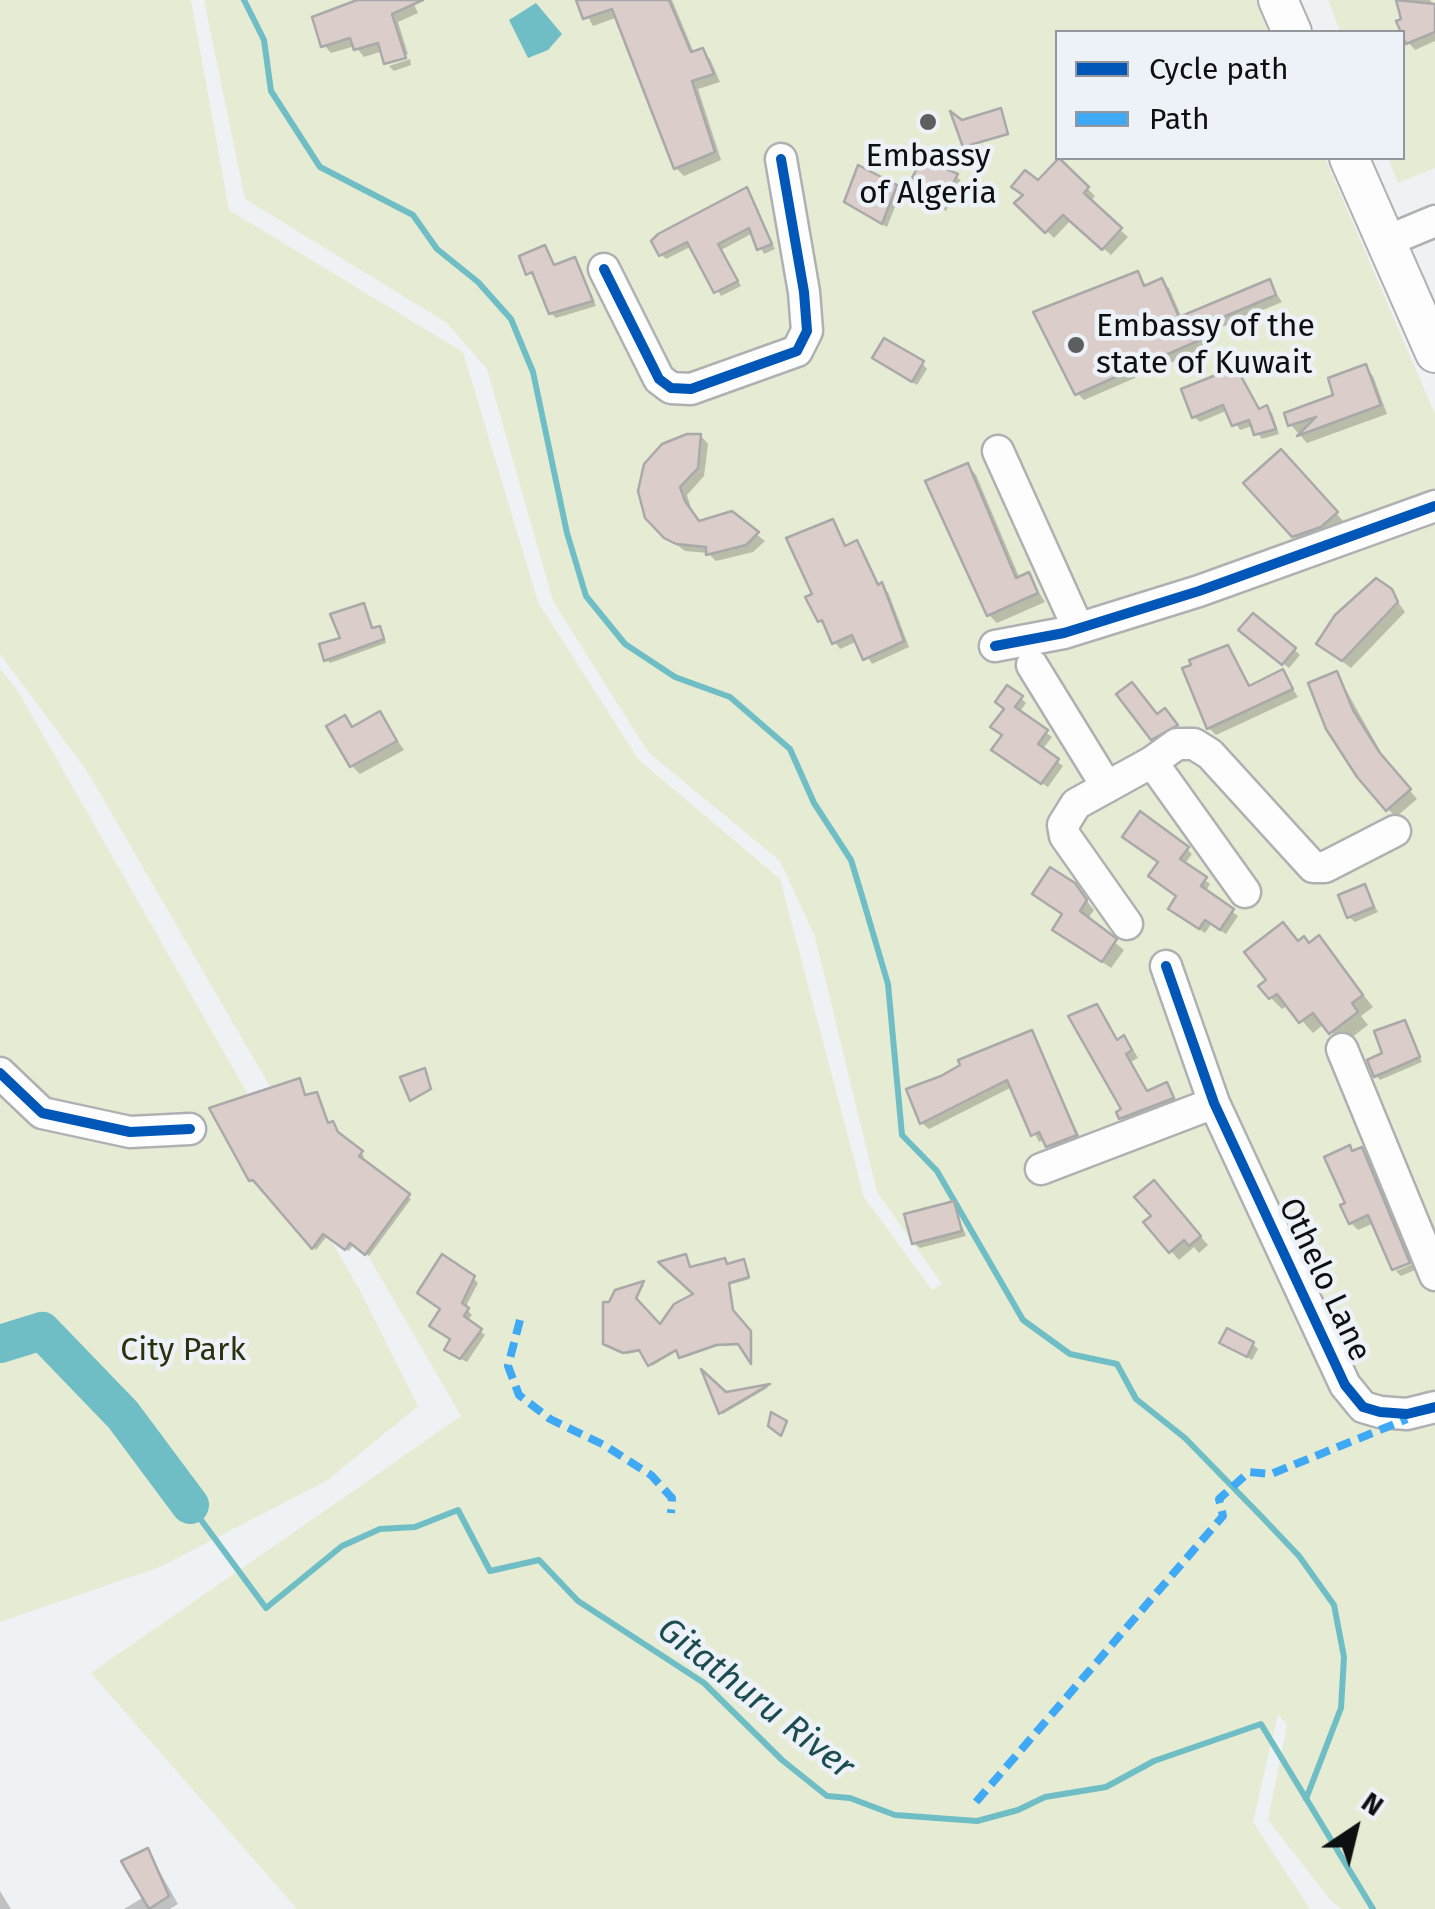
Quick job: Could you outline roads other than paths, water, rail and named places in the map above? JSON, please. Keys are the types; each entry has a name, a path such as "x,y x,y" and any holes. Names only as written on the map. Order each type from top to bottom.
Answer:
{"main road":[{"path":"1278,0 1291,30"},
{"path":"1350,160 1435,352"}],"street":[{"path":"604,269 659,379 671,388 691,389 797,351 807,331 804,292 781,159"},
{"path":"1388,242 1435,221"},
{"path":"998,451 1078,628"},
{"path":"995,646 1078,628 1200,591 1435,506"},
{"path":"1032,665 1107,787"},
{"path":"1127,924 1065,836 1063,825 1076,804 1177,744 1194,744 1210,754 1313,866 1326,867 1395,831"},
{"path":"1152,762 1246,892"},
{"name":"Othelo Lane","path":"1166,966 1214,1103 1345,1385 1362,1407 1380,1412 1406,1414 1435,1407"},
{"path":"1342,1049 1435,1275"},
{"path":"0,1073 42,1114 130,1132 190,1129"},
{"path":"1041,1170 1214,1103"}],"water":[{"path":"536,3 562,34 548,50 528,58 509,20"}],"waterway":[{"path":"244,0 264,40 271,91 320,167 413,215 437,249 478,282 511,319 533,372 567,533 586,596 625,644 675,677 730,697 790,749 814,803 851,860 888,984 902,1135 937,1171 1023,1320 1070,1354 1117,1364 1136,1399 1185,1438 1261,1516 1299,1556 1334,1605 1344,1657 1341,1708 1306,1799"},
{"path":"0,1344 42,1331 123,1415 190,1505"},
{"name":"Gitathuru River","path":"190,1505 266,1608 342,1546 380,1529 415,1527 458,1510 490,1571 539,1560 578,1601 704,1683 782,1760 827,1796 850,1798 895,1815 977,1821 1018,1810 1045,1797 1106,1787 1154,1761 1261,1724 1373,1909"}],"place":[{"name":"Embassy of Algeria","path":"928,122"},
{"name":"Embassy of the state of Kuwait","path":"1076,345"}],"park label":[{"name":"City Park","path":"183,1351"}]}
